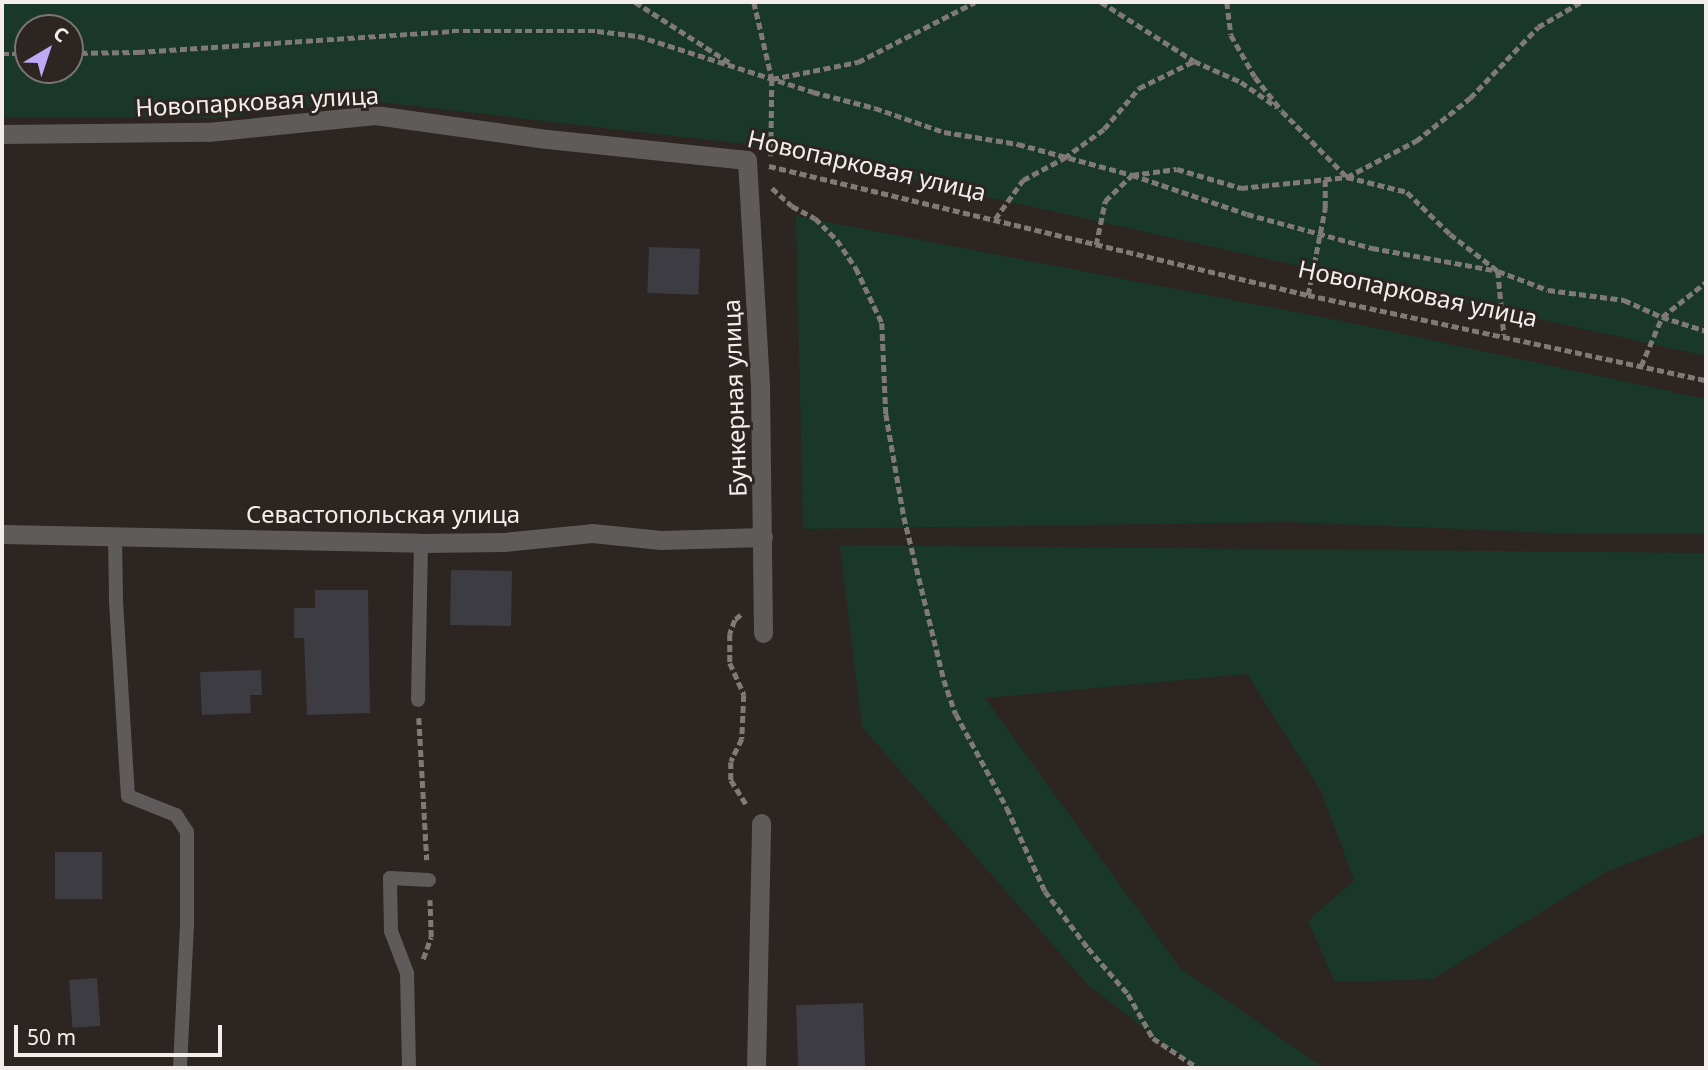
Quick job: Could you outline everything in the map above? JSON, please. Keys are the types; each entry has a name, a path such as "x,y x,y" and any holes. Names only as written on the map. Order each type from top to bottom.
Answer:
{"street":[{"name":"Новопарковая улица","path":"2,134 208,132 375,115 747,164"},
{"name":"Бункерная улица","path":"747,164 760,387 763,633"},
{"name":"Севастопольская улица","path":"2,534 421,543 504,542 592,533 661,540 763,537"},
{"path":"756,1068 761,823"}],"lane":[{"path":"115,535 116,601 128,796 176,815 187,832 187,924 180,1068"},
{"path":"418,700 421,543"},
{"path":"409,1068 407,973 391,931 390,878 429,880"}],"path":[{"path":"635,2 736,66"},
{"path":"754,2 772,79 771,166"},
{"path":"772,79 858,62 975,2"},
{"path":"1101,2 1194,61 1241,82 1282,111"},
{"path":"1227,2 1231,35 1255,77 1282,111 1347,177"},
{"path":"1347,177 1416,141 1470,98 1538,27 1581,2"},
{"path":"84,53 138,52 439,32 597,31 638,36 772,79 875,108 944,132 1018,144 1132,174 1247,214 1320,234 1441,263 1498,271 1548,290 1624,300 1662,317 1706,331"},
{"path":"995,219 1023,180 1064,158 1104,129 1139,88 1194,61"},
{"path":"747,164 792,206 815,218 837,240 856,268 882,323 886,414 904,517 944,680 956,714 1007,808 1045,891 1088,948 1128,994 1153,1038 1198,1068"},
{"name":"Новопарковая улица","path":"747,164 771,166 1308,295 1706,380"},
{"path":"1096,245 1105,201 1132,174 1177,169 1241,188 1347,177 1407,192 1450,234 1498,271 1504,336"},
{"path":"1308,295 1325,208 1325,179"},
{"path":"1641,366 1662,317 1706,282"},
{"path":"761,823 739,796 731,780 732,762 742,739 744,695 730,663 730,635 735,620 762,601"},
{"path":"407,973 424,958 431,937 418,700"}],"green space":[{"path":"2,2 1706,2 1706,356 753,145 361,100 217,118 2,117"},
{"path":"796,216 1337,320 1706,399 1706,534 1578,534 1287,522 803,529"},
{"path":"840,545 1706,553 1706,833 1606,872 1433,979 1335,982 1308,921 1354,880 1321,791 1247,674 985,698 1180,968 1324,1068 1196,1068 1088,985 862,727"}],"building":[{"path":"649,247 700,249 698,295 647,293"},
{"path":"451,570 512,571 511,626 450,625"},
{"path":"315,590 368,590 370,713 307,715 304,638 294,638 294,608 315,608"},
{"path":"261,670 262,695 250,695 251,713 202,715 200,672"},
{"path":"55,852 102,852 102,899 55,899"},
{"path":"97,978 100,1026 72,1028 69,980"},
{"path":"863,1003 865,1068 798,1068 796,1005"}]}
